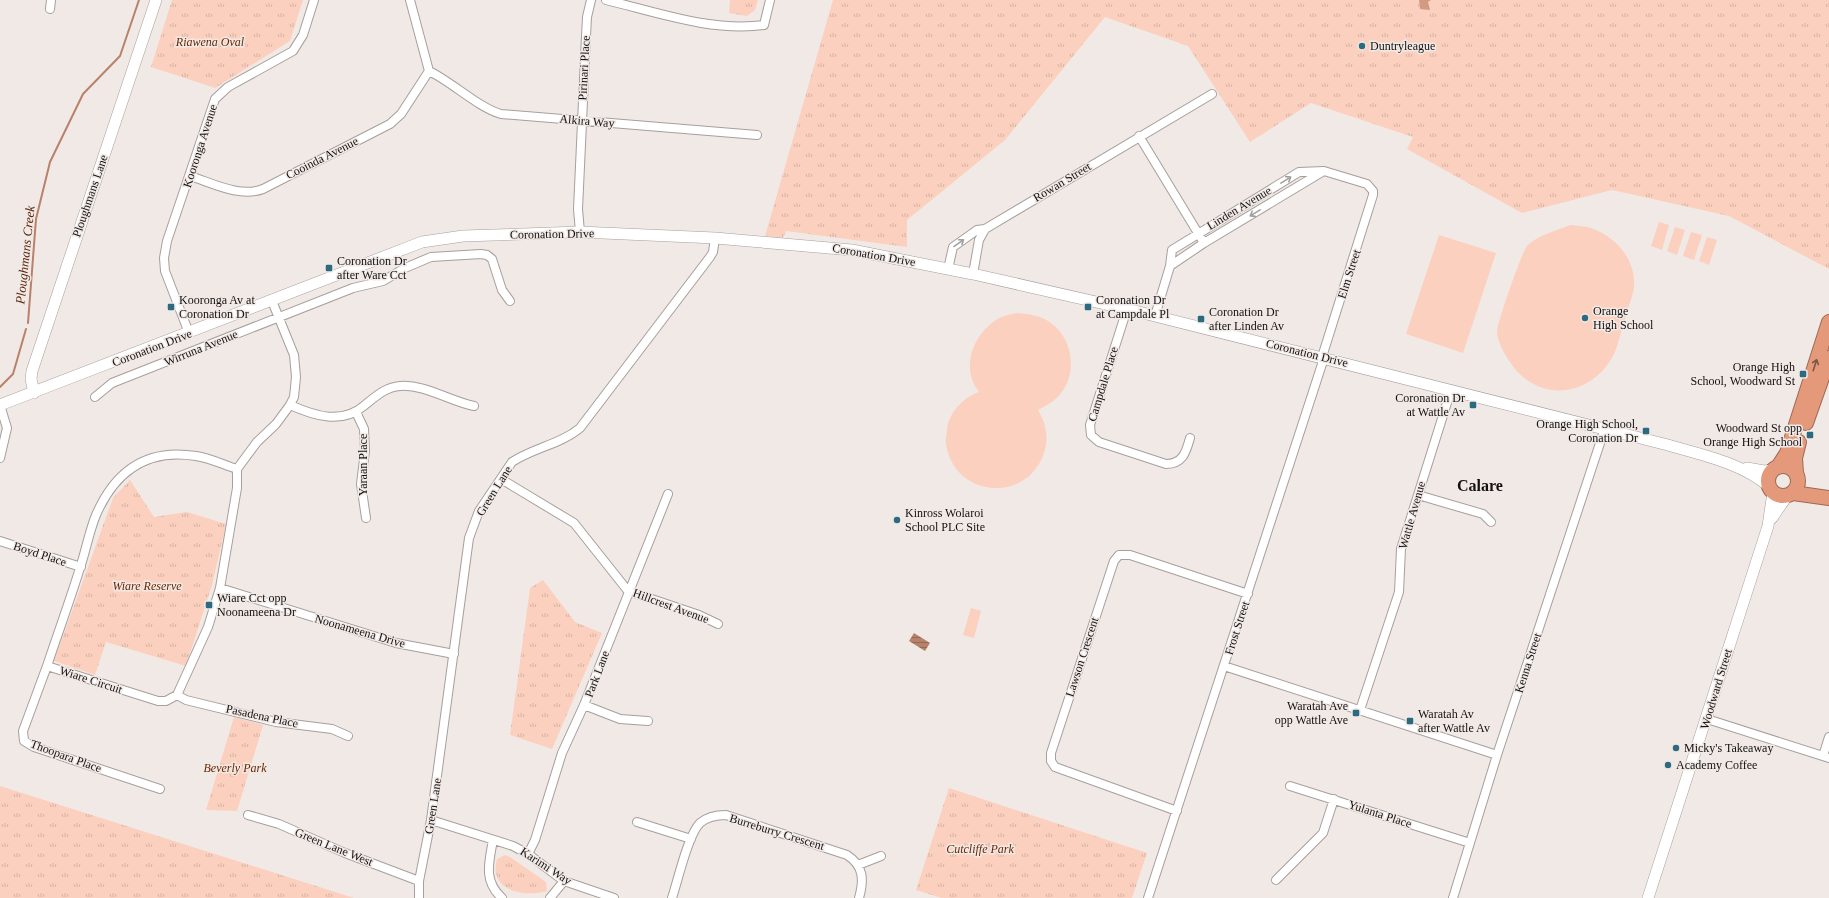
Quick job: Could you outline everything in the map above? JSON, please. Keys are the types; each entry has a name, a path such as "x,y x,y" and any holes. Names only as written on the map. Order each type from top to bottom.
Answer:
{"highway":[{"path":"1829,322 1787,453 1769,478 1771,489 1779,496 1790,494 1829,498"},
{"path":"1790,494 1797,487 1796,450 1829,358"},
{"path":"1776,469 1789,468 1797,476 1829,498"}],"main road":[{"name":"Ploughmans Lane","path":"34,393 31,379 32,370 156,0"},
{"name":"Coronation Drive","path":"0,405 422,242 463,236 580,232 715,238 852,250 973,274 1127,309 1323,357 1668,445 1731,465 1755,476 1771,489"},
{"name":"Coronation Drive","path":"1731,465 1764,471 1776,469"},
{"name":"Woodward Street","path":"1648,898 1768,526 1771,489"},
{"name":"Woodward Street","path":"1768,526 1790,494"}],"street":[{"path":"50,9 51,0"},
{"name":"Kooronga Avenue","path":"189,333 165,271 164,258 167,241 215,99 228,87 293,51 303,35 314,0"},
{"path":"410,0 430,71"},
{"name":"Pirinari Place","path":"580,232 578,209 582,120 587,17 591,0"},
{"path":"606,0 694,21 750,27 764,25 770,0"},
{"name":"Cooinda Avenue","path":"190,176 236,191 252,192 262,189 390,124 401,114 430,71"},
{"name":"Alkira Way","path":"430,71 445,78 488,109 496,113 757,135"},
{"name":"Rowan Street","path":"948,269 953,247 977,230 985,228 1212,94"},
{"path":"1139,136 1204,243"},
{"name":"Linden Avenue","path":"1170,266 1204,243 1324,171"},
{"name":"Linden Avenue","path":"1155,316 1170,266 1172,250 1197,233 1299,172 1324,171 1367,184 1373,191"},
{"name":"Elm Street","path":"1323,357 1373,199 1373,191"},
{"path":"973,274 979,240 985,228"},
{"name":"Green Lane","path":"419,898 419,881 431,820 469,538 479,511 502,479 512,462 520,456 572,434 580,428 710,257 713,252 715,238"},
{"name":"Wirruna Avenue","path":"95,397 112,383 353,288 383,281 422,260 440,256 488,255 492,259 502,290 510,301"},
{"path":"177,695 208,627 220,588 237,488 237,469 257,442 276,424 290,405 296,388 296,365 272,301"},
{"name":"Campdale Place","path":"1127,309 1090,425 1091,435 1099,442 1166,464 1177,463 1182,459 1190,438"},
{"name":"Frost Street","path":"1148,898 1248,594 1323,357"},
{"path":"290,405 311,414 328,417 345,416 356,412 380,393 399,386 420,388 455,402 474,406"},
{"name":"Wattle Avenue","path":"1360,710 1399,592 1401,549 1451,390"},
{"path":"0,405 7,428 0,458"},
{"name":"Yaraan Place","path":"356,412 364,429 365,451 361,484 366,518"},
{"name":"Kenna Street","path":"1455,897 1497,755 1605,428"},
{"name":"Wiare Circuit","path":"177,695 166,701 158,701 47,666 81,567 95,517 105,496 120,476 140,461 165,455 196,456 237,469"},
{"name":"Hillcrest Avenue","path":"502,479 574,523 628,591 699,615 718,624"},
{"name":"Park Lane","path":"528,854 535,840 562,753 584,705 628,591 668,494"},
{"path":"1418,495 1482,514 1492,522"},
{"name":"Boyd Place","path":"0,541 81,567"},
{"name":"Lawson Crescent","path":"1177,811 1056,767 1051,761 1051,753 1114,560 1119,555 1130,555 1248,594"},
{"name":"Noonameena Drive","path":"220,588 396,642 454,654"},
{"name":"Thoopara Place","path":"47,666 24,731 24,741 34,747 160,789"},
{"path":"1224,666 1497,755"},
{"name":"Pasadena Place","path":"177,695 186,700 276,722 332,729 348,736"},
{"path":"584,705 620,719 648,721"},
{"path":"1707,719 1826,757 1829,737"},
{"name":"Yulanta Place","path":"1290,786 1470,843"},
{"path":"1276,880 1323,833 1334,799"},
{"name":"Green Lane West","path":"248,815 279,824 345,853 419,881"},
{"name":"Burreburry Crescent","path":"672,898 691,839 696,829 704,820 716,816 726,815 841,852 852,858 858,865"},
{"name":"Karimi Way","path":"431,820 513,846 528,854 564,881 614,898"},
{"path":"637,822 691,839"},
{"path":"493,840 488,874 491,885 502,898"},
{"path":"858,898 863,879 858,865 882,856"},
{"path":"550,898 564,881"}],"green space":[{"name":"Riawena Oval","path":"172,0 303,0 290,41 215,88 151,67"},
{"path":"730,0 758,0 755,10 747,16 729,13"},
{"path":"833,0 1829,0 1829,269 1729,216 1612,190 1522,213 1407,149 1413,137 1311,103 1250,142 1188,46 1105,17 1005,140 907,220 907,247 786,231 783,238 765,236"},
{"path":"1419,0 1431,0 1428,2 1430,10 1420,9"},
{"path":"1659,222 1669,225 1662,250 1651,246"},
{"path":"1570,225 1591,228 1609,237 1616,243 1623,250 1632,267 1634,287 1616,350 1605,368 1582,386 1568,390 1554,390 1540,387 1527,380 1515,369 1501,346 1497,336 1497,331 1510,288 1520,260 1527,246 1541,236"},
{"path":"1675,227 1685,230 1677,255 1667,251"},
{"path":"1691,232 1702,235 1694,260 1683,256"},
{"path":"1439,235 1496,253 1463,353 1406,334"},
{"path":"1707,237 1717,240 1709,265 1699,261"},
{"path":"1016,313 1030,314 1047,320 1058,329 1067,344 1070,353 1070,372 1068,381 1062,393 1038,410 1045,425 1046,447 1035,469 1023,481 1008,487 992,488 976,484 962,475 952,462 946,442 947,429 948,423 958,406 973,394 979,392 973,383 970,373 970,363 972,353 981,334 996,320"},
{"name":"Wiare Reserve","path":"130,480 154,517 187,512 226,524 212,585 186,666 106,642 95,675 54,661 113,498"},
{"path":"543,580 575,622 602,633 552,749 510,735 530,588"},
{"path":"971,608 981,611 974,638 963,635"},
{"name":"Beverly Park","path":"234,717 263,725 237,811 206,810"},
{"path":"0,786 354,898 0,898"},
{"name":"Cutcliffe Park","path":"949,788 1147,853 1132,898 942,898 916,890"},
{"path":"505,855 546,882 547,891 538,893 518,892 503,885 498,878 496,870 497,859"}],"shaded area":[{"path":"914,633 930,643 925,651 909,641"}],"waterway":[{"name":"Ploughmans Creek","path":"28,323 36,219 50,162 83,94 120,56 139,0"},
{"name":"Ploughmans Creek","path":"0,387 13,374 26,329"}],"place":[{"name":"Duntryleague","path":"1362,46"},
{"name":"Coronation Dr after Ware Cct","path":"329,268"},
{"name":"Kooronga Av at Coronation Dr","path":"171,307"},
{"name":"Coronation Dr at Campdale Pl","path":"1088,307"},
{"name":"Orange High School","path":"1585,318"},
{"name":"Coronation Dr after Linden Av","path":"1201,319"},
{"name":"Orange High School, Woodward St","path":"1803,374"},
{"name":"Coronation Dr at Wattle Av","path":"1473,405"},
{"name":"Orange High School, Coronation Dr","path":"1646,431"},
{"name":"Woodward St opp Orange High School","path":"1810,435"},
{"name":"Kinross Wolaroi School PLC Site","path":"897,520"},
{"name":"Wiare Cct opp Noonameena Dr","path":"209,605"},
{"name":"Waratah Ave opp Wattle Ave","path":"1356,713"},
{"name":"Waratah Av after Wattle Av","path":"1410,721"},
{"name":"Micky's Takeaway","path":"1676,748"},
{"name":"Academy Coffee","path":"1668,765"}],"district":[{"name":"Calare","path":"1480,485"}]}
